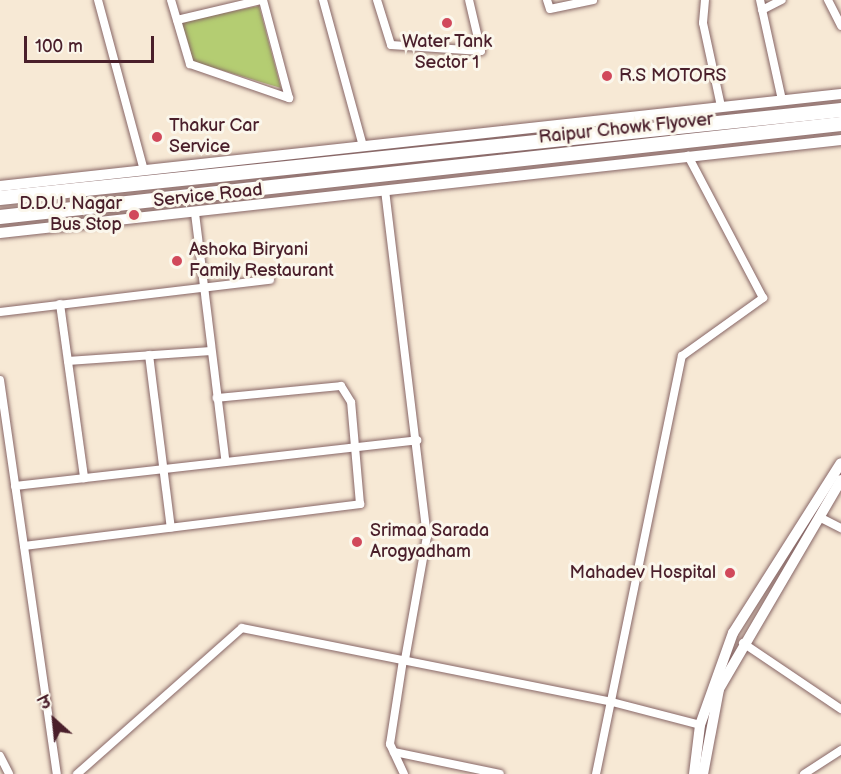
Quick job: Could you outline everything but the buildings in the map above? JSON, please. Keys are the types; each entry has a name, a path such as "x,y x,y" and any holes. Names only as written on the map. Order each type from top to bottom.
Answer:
{"highway":[{"name":"Raipur Chowk Flyover","path":"0,217 417,177 561,147 841,110"},
{"name":"Raipur Chowk Flyover","path":"0,198 446,143 561,147 841,124"}],"street":[{"path":"98,0 144,170"},
{"path":"171,0 190,64 289,98 262,0 177,20"},
{"path":"323,0 363,146"},
{"path":"377,0 391,45 481,51 469,0"},
{"path":"547,0 550,9 593,0"},
{"path":"705,0 703,23 721,106"},
{"path":"760,0 783,100"},
{"path":"762,10 782,0"},
{"path":"828,0 841,26"},
{"path":"0,186 363,146 446,143 721,106 841,94"},
{"name":"Service Road","path":"0,233 385,190 417,177 688,156 841,140"},
{"path":"596,774 682,356 763,298 688,156"},
{"path":"385,190 428,536 390,735 394,752 404,774"},
{"path":"195,213 225,459"},
{"path":"0,312 203,286 270,280"},
{"path":"60,304 84,478"},
{"path":"68,360 211,351"},
{"path":"149,355 171,528"},
{"path":"0,380 57,774"},
{"path":"24,546 360,504 357,446 351,402 341,386 217,398"},
{"path":"15,486 225,459 417,440"},
{"path":"694,774 700,725 733,633 841,464"},
{"path":"704,774 719,689 743,644 841,480"},
{"path":"819,517 841,528"},
{"path":"78,774 242,628 612,702 700,725"},
{"path":"743,644 841,709"},
{"path":"804,774 841,750"},
{"path":"394,752 500,774"},
{"path":"0,756 9,774"}],"green space":[{"path":"259,6 281,88 191,61 180,22"}],"place":[{"name":"Water Tank Sector 1","path":"447,23"},
{"name":"R.S MOTORS","path":"607,76"},
{"name":"Thakur Car Service","path":"157,137"},
{"name":"D.D.U. Nagar Bus Stop","path":"134,215"},
{"name":"Ashoka Biryani Family Restaurant","path":"177,261"},
{"name":"Srimaa Sarada Arogyadham","path":"357,542"},
{"name":"Mahadev Hospital","path":"730,573"}]}
